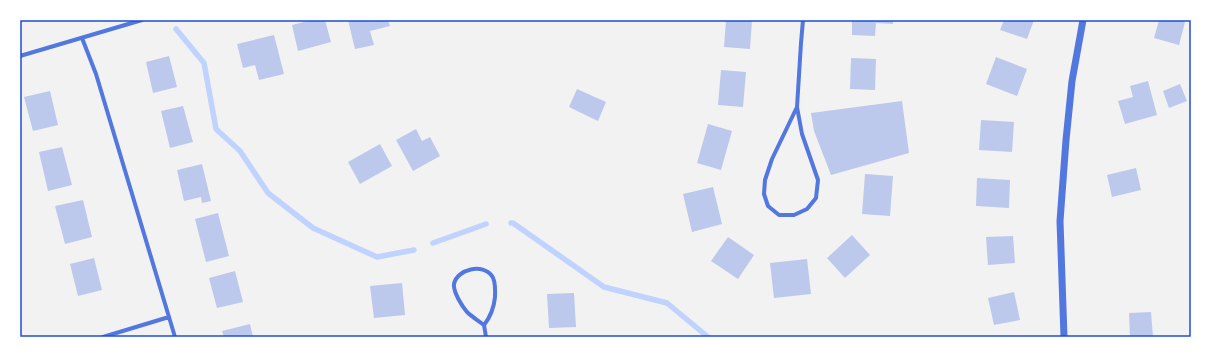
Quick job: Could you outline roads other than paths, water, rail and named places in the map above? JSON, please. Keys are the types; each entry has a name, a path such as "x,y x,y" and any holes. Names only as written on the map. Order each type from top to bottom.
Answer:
{"street":[{"path":"20,56 142,20"},
{"path":"797,107 772,159 765,180 764,194 768,206 779,215 794,214 807,209 816,198 818,180 802,134 797,107 803,20"},
{"path":"1064,337 1060,221 1072,81 1083,20"},
{"path":"82,38 96,74 175,337"},
{"path":"484,325 489,319 494,308 496,289 493,276 487,271 477,269 467,271 459,275 454,285 456,296 467,312 484,325 486,337"},
{"path":"103,337 169,317"}],"waterway":[{"path":"176,29 204,63 216,129 240,151 268,193 313,228 377,257 414,250"},
{"path":"511,223 604,287 667,303 708,337"},
{"path":"433,243 486,224"}]}
